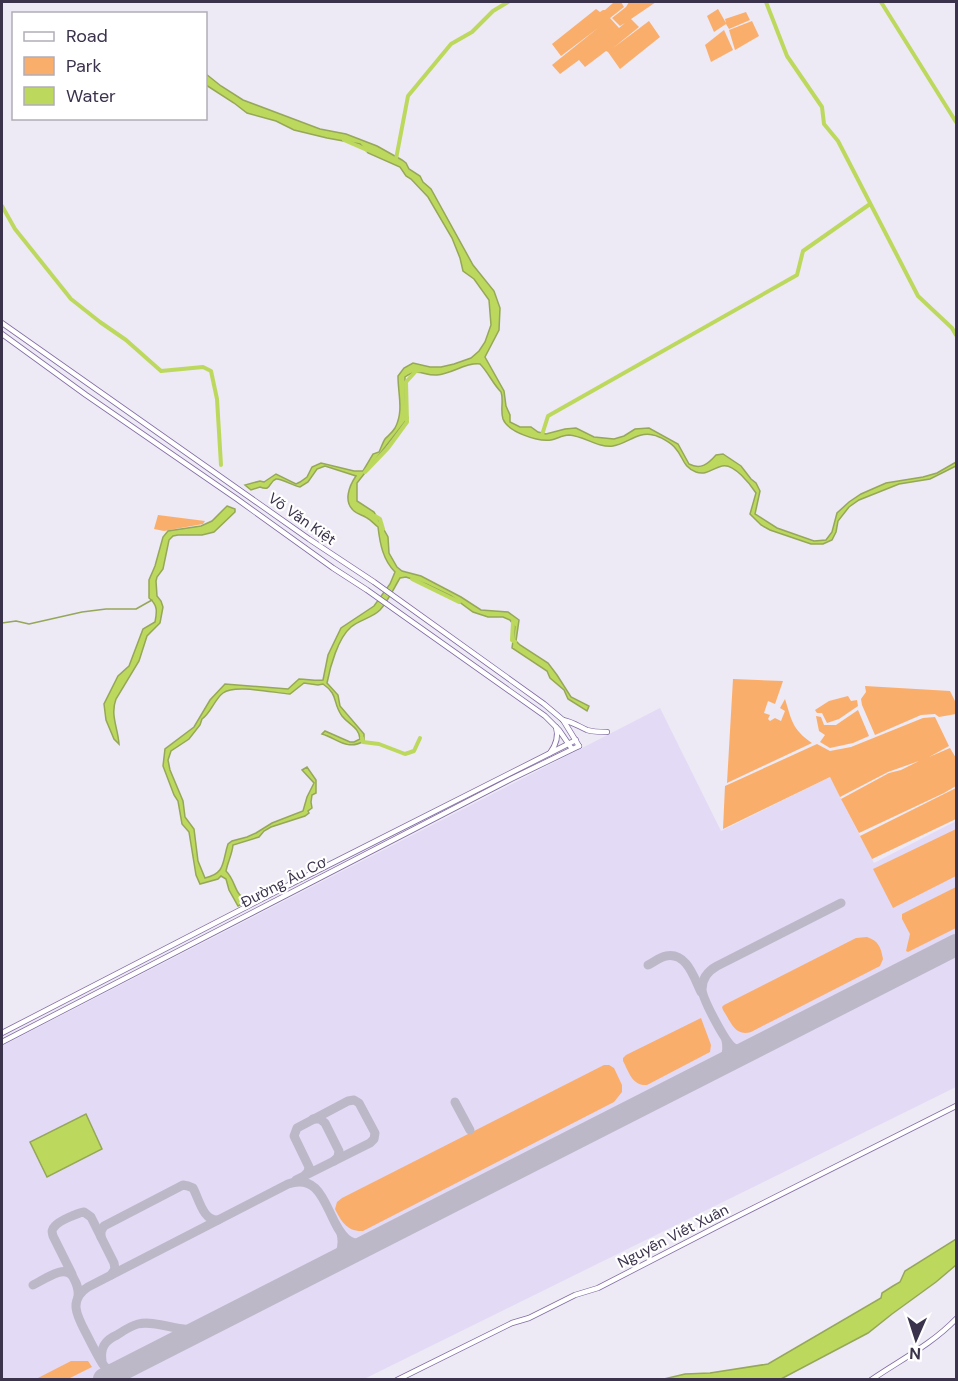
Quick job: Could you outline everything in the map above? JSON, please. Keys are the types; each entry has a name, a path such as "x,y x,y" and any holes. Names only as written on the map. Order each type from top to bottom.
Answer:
{"street":[{"name":"Võ Văn Kiệt","path":"2,323 309,539 374,582 544,704 563,720 579,746"},
{"name":"Võ Văn Kiệt","path":"2,334 545,716 573,749"},
{"path":"174,455 180,448"},
{"path":"468,662 473,654"},
{"path":"563,720 595,732 607,732"},
{"path":"550,753 557,739 557,729 554,725"},
{"name":"Đường Âu Cơ","path":"2,1042 510,777 576,740"},
{"name":"Đường Âu Cơ","path":"2,1033 510,777 579,746"},
{"path":"199,932 202,938"},
{"name":"Nguyễn Viết Xuân","path":"397,1380 512,1323 529,1318 575,1295 598,1288 957,1106"},
{"path":"871,1380 927,1345 957,1319"}],"shaded area":[{"path":"660,708 721,831 830,777 874,863 956,821 956,1087 364,1379 2,1380 2,1046"}],"green space":[{"path":"616,2 621,2 624,7 610,18 619,28 625,23 620,26 612,18 626,7 629,2 656,2 631,19 639,27 613,48 649,21 660,37 620,69 606,51 585,67 579,60 560,74 552,65 598,28 561,56 552,44 596,9 600,12"},
{"path":"718,9 726,23 725,19 746,12 750,20 729,29 726,24 714,32 707,16"},
{"path":"752,21 759,36 735,50 729,30"},
{"path":"724,30 733,50 711,62 705,45"},
{"path":"158,515 205,521 203,524 164,531 154,529"},
{"path":"733,679 783,681 775,704 768,701 764,713 770,715 768,719 770,721 775,718 781,721 785,711 780,708 785,699 791,719 797,729 812,743 727,783"},
{"path":"865,686 950,691 956,703 956,714 939,717 935,714 921,715 875,735 862,705 861,699 866,692"},
{"path":"848,696 851,701 857,700 858,706 839,719 827,723 822,713 817,713 815,710 829,701"},
{"path":"858,710 869,736 853,743 830,748 820,742 825,735 819,731 816,716 821,717 824,725 836,725"},
{"path":"935,717 949,746 929,757 950,748 956,758 956,786 944,793 859,833 841,799 889,773 919,761 888,772 840,797 830,777 723,829 725,786 817,744 830,751 851,747 923,718"},
{"path":"956,788 956,819 872,859 860,836"},
{"path":"956,829 956,876 893,908 873,869"},
{"path":"956,887 956,928 906,951 910,934 902,919 902,914"},
{"path":"867,937 877,943 880,948 883,959 880,966 751,1032 737,1030 723,1010 724,1005 856,938"},
{"path":"701,1018 711,1045 710,1052 647,1085 634,1081 623,1061 626,1055"},
{"path":"604,1065 614,1068 622,1085 622,1092 614,1102 363,1231 349,1228 337,1213 335,1209 337,1202 342,1198"},
{"path":"71,1361 88,1361 92,1367 68,1379 36,1379"}],"water":[{"path":"207,75 243,100 320,129 346,134 377,146 402,160 409,169 420,176 431,189 473,265 494,291 500,308 499,330 485,357 504,391 510,422 520,427 531,427 546,434 576,428 594,437 614,439 635,429 649,428 678,444 689,464 697,466 707,463 716,455 723,454 741,466 756,483 760,491 755,514 777,528 814,541 826,540 832,532 837,513 861,494 886,483 937,473 956,462 956,466 930,479 899,484 859,500 849,507 838,521 832,540 823,544 811,544 761,525 750,514 756,493 732,468 722,466 700,473 691,470 679,452 669,442 659,437 642,435 618,445 607,446 569,435 545,440 524,435 506,424 502,416 501,392 480,364 469,365 443,374 432,375 418,372 405,377 408,418 357,483 357,501 374,512 388,537 389,553 397,567 402,571 421,576 481,610 508,612 519,620 516,641 548,663 571,697 589,706 587,711 568,699 564,690 550,678 547,671 512,648 515,627 510,620 473,612 451,596 426,584 406,577 400,578 380,610 346,632 335,653 328,676 327,683 338,695 340,706 364,734 364,741 353,745 347,744 322,734 325,731 350,742 360,739 356,729 342,716 328,688 323,684 304,683 290,694 245,689 229,690 223,693 189,739 171,751 168,760 170,770 183,801 185,817 194,829 198,861 205,878 220,870 228,844 232,841 247,837 272,823 303,811 314,783 302,770 307,767 316,780 316,793 312,795 312,808 308,811 309,813 271,827 259,837 233,845 226,871 240,895 249,901 238,906 226,879 221,876 200,884 196,875 189,832 182,824 178,801 163,766 165,749 194,727 210,700 225,684 288,689 299,679 323,680 328,655 341,628 374,606 390,584 395,572 383,551 378,527 355,512 349,503 349,489 356,476 325,466 317,469 308,482 300,487 278,479 266,488 251,490 245,485 264,482 276,474 296,484 307,477 312,467 321,463 363,471 373,454 379,452 385,439 398,422 400,409 398,376 404,368 413,363 441,367 471,358 485,342 491,325 489,300 474,279 463,271 452,238 428,197 400,167 368,153 360,144 294,130 276,121 247,113 207,86"},
{"path":"227,506 235,509 235,512 214,532 202,535 178,535 169,540 163,569 156,581 157,596 163,607 160,623 147,636 139,661 114,705 119,744 114,739 106,720 104,704 118,676 129,666 143,629 155,622 156,609 149,598 149,580 163,537 168,531 201,526 212,521"},
{"path":"86,1114 102,1149 47,1177 30,1142"},
{"path":"956,1239 956,1265 936,1282 868,1333 781,1379 664,1379 685,1374 710,1373 768,1364 881,1298 882,1293 900,1282 905,1271"}],"waterway":[{"path":"396,159 408,96 451,44 472,32 493,11 508,2"},
{"path":"766,2 787,56 822,107 824,124 838,141 918,296 952,328 956,335"},
{"path":"881,2 956,122"},
{"path":"344,140 367,150"},
{"path":"542,435 548,416 797,275 803,251 870,204"},
{"path":"2,206 15,229 71,299 126,340 161,371 203,367 211,371 217,399 221,465"},
{"path":"365,472 388,448 407,422 406,382 416,371 421,370"},
{"path":"375,516 380,519 383,529"},
{"path":"412,579 459,602"},
{"path":"2,623 16,621 29,624 82,612 136,609 152,600"},
{"path":"513,622 512,640 515,642"},
{"path":"362,738 363,742 379,744 405,754 414,751 420,738"}],"taxiway":[{"path":"757,1047 746,1050 730,1045 703,994 702,985 706,976 717,966 841,903"},
{"path":"648,965 666,956 679,958 689,967 701,992"},
{"path":"712,1070 725,1058 726,1040"},
{"path":"296,1180 370,1143 374,1139 375,1133 359,1103 354,1100 348,1101 297,1128 294,1136 309,1167 308,1172 304,1176"},
{"path":"455,1102 470,1130"},
{"path":"313,1119 320,1119 325,1123 339,1151 334,1161"},
{"path":"115,1374 102,1363 77,1314 76,1303 82,1292 288,1184 304,1182 316,1189 338,1229 347,1239 359,1244 377,1240"},
{"path":"101,1237 104,1226 183,1185 193,1188 205,1213 218,1220"},
{"path":"72,1274 52,1231 60,1222 84,1212 91,1217 114,1263 115,1269 111,1275"},
{"path":"324,1267 339,1254 342,1245 341,1233"},
{"path":"33,1285 54,1274 69,1273 78,1289 78,1297"},
{"path":"102,1361 102,1352 106,1342 135,1325 146,1323 189,1330 207,1327"}],"runway":[{"path":"104,1379 956,945"}]}
